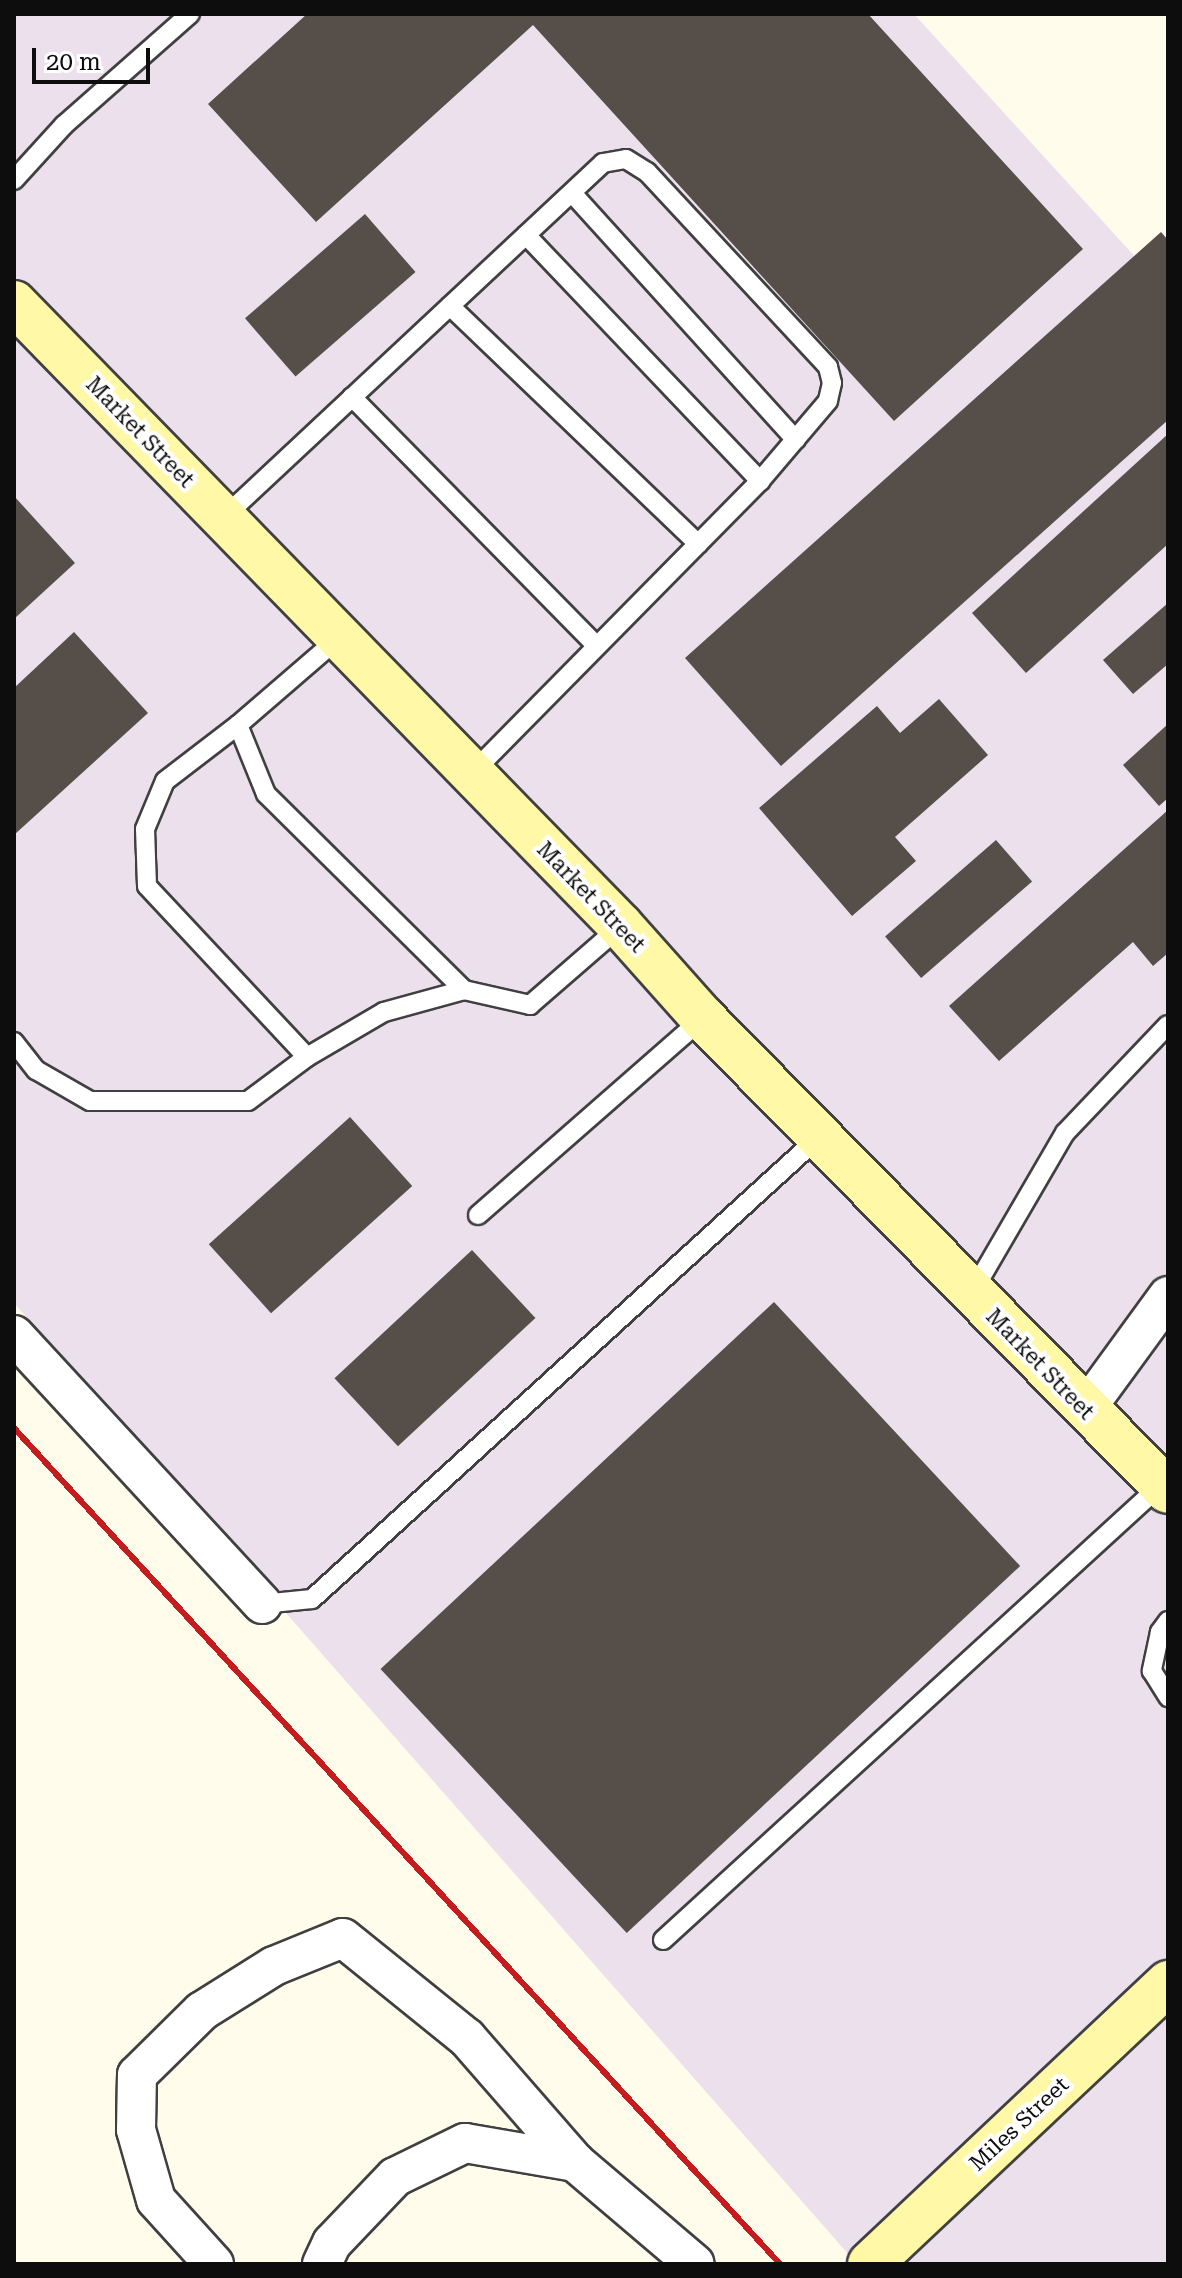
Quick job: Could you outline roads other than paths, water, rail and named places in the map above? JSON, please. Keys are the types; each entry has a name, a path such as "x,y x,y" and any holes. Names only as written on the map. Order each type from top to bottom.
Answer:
{"main road":[{"name":"Market Street","path":"14,303 621,926 703,1018 1085,1410 1165,1487"},
{"name":"Miles Street","path":"870,2264 1168,1983"}],"street":[{"path":"1085,1410 1168,1296"},
{"path":"14,1335 262,1604"},
{"path":"214,2264 156,2200 136,2130 137,2075 202,2011 274,1966 343,1938 467,2038 575,2162 695,2264"},
{"path":"322,2264 332,2243 395,2177 465,2143 575,2162"}],"lane":[{"path":"14,180 64,125 190,14"},
{"path":"223,518 603,163 626,159 647,172 828,367 832,383 828,401 760,481 472,773"},
{"path":"572,193 796,440"},
{"path":"526,235 760,481"},
{"path":"450,306 698,544"},
{"path":"352,397 597,646"},
{"path":"307,1057 147,886 145,829 165,781 238,725 340,637"},
{"path":"238,725 266,794 464,990"},
{"path":"14,1042 36,1070 90,1101 248,1101 307,1057 384,1012 464,990 530,1005 621,926"},
{"path":"478,1215 703,1018"},
{"path":"972,1293 1065,1133 1168,1025"},
{"path":"262,1604 312,1599 821,1136"},
{"path":"663,1940 1165,1487"},
{"path":"1168,1621 1160,1632 1152,1671 1168,1697"}],"railway":[{"path":"14,1428 780,2264"}]}
